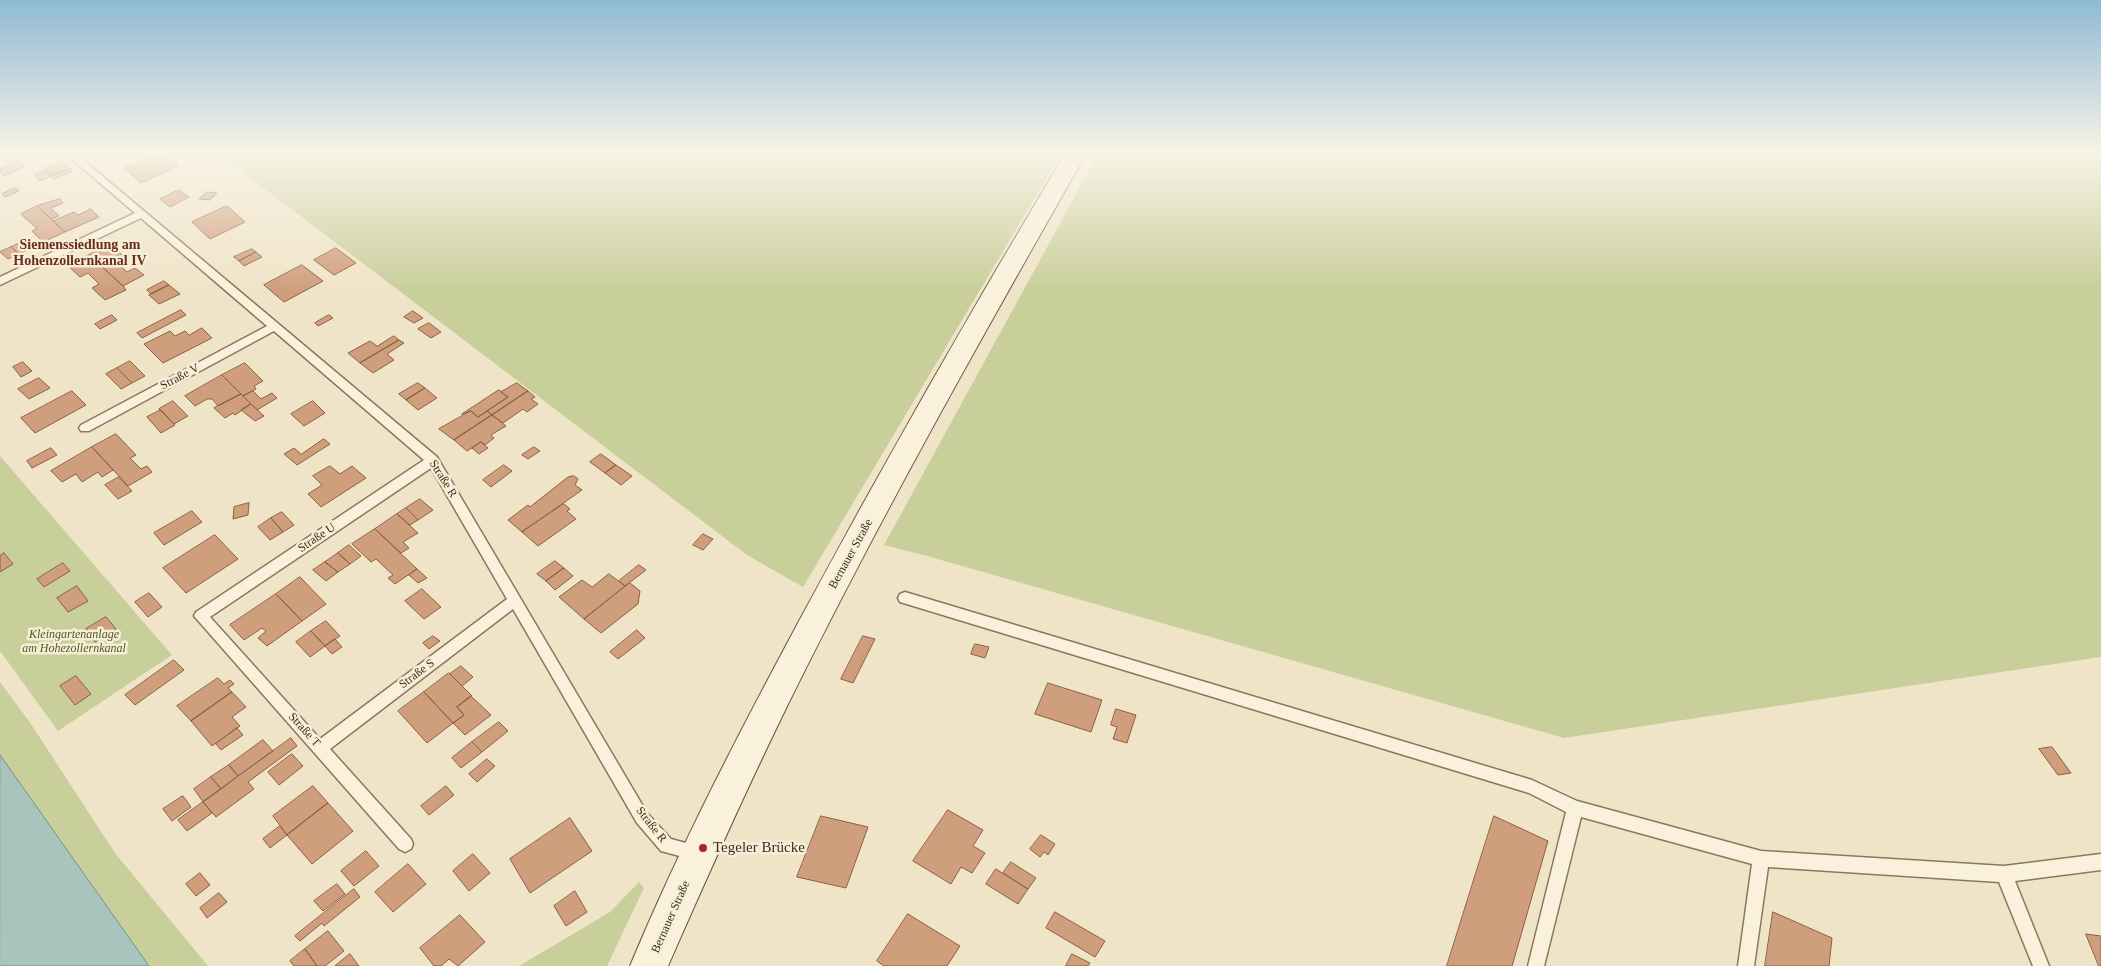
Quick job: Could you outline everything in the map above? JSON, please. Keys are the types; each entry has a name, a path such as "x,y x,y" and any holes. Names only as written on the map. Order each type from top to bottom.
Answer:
{"main road":[{"name":"Bernauer Straße","path":"649,966 751,746 829,594 922,422 1049,199"}],"lane":[{"name":"Straße R","path":"124,199 433,460 642,818 667,846 700,854"},
{"path":"0,281 141,214"},
{"name":"Straße V","path":"85,428 275,326"},
{"name":"Straße U","path":"201,616 433,460"},
{"path":"904,598 1532,787 1575,808 1761,858 2004,874 2101,862"},
{"name":"Straße S","path":"320,748 514,601"},
{"name":"Straße T","path":"201,616 406,844"},
{"path":"1536,966 1575,808"},
{"path":"1746,966 1761,858"},
{"path":"2004,874 2041,966"}],"green space":[{"path":"278,199 1034,199 803,587 747,555"},
{"path":"1073,199 2101,199 2101,657 1564,738 884,545"},
{"name":"Kleingartenanlage am Hohezollernkanal","path":"0,456 172,655 58,731 0,651"},
{"path":"0,682 31,724 115,853 208,966 149,966 0,755"},
{"path":"639,882 644,888 607,966 519,966 610,912"}],"water":[{"path":"0,755 149,966 0,966"}],"building":[{"path":"60,199 63,203 51,208 59,216 51,219 37,206"},
{"path":"160,199 185,199 170,207"},
{"path":"37,206 65,232 43,242 32,231 37,229 21,214"},
{"path":"227,206 245,222 210,239 192,222"},
{"path":"91,209 99,217 65,232 53,221 74,212 78,215"},
{"path":"22,242 30,249 19,254 11,247"},
{"path":"111,244 123,256 114,260 127,272 135,268 144,275 123,286 89,255"},
{"path":"11,247 19,254 8,259 0,252"},
{"path":"336,248 356,263 334,275 314,260"},
{"path":"252,249 256,252 239,261 234,257"},
{"path":"256,252 262,257 244,266 239,261"},
{"path":"89,255 126,290 105,300 92,288 99,284 88,273 80,277 67,265"},
{"path":"302,265 323,281 284,302 264,285"},
{"path":"164,281 169,285 151,294 147,290"},
{"path":"169,285 180,294 159,304 149,295"},
{"path":"181,310 186,315 142,338 137,333"},
{"path":"413,311 423,318 414,323 404,317"},
{"path":"112,315 117,320 100,329 95,324"},
{"path":"329,315 333,318 318,326 315,323"},
{"path":"429,323 441,332 431,338 418,329"},
{"path":"202,328 212,338 163,363 144,344 170,331 175,336 185,331 189,335"},
{"path":"394,336 399,340 360,363 348,353 370,341 377,346"},
{"path":"399,340 404,343 387,354 394,360 373,373 360,363"},
{"path":"130,361 145,376 132,383 117,368"},
{"path":"23,362 32,371 21,377 13,367"},
{"path":"245,363 263,381 254,386 256,389 243,396 222,375"},
{"path":"117,368 132,383 121,389 106,374"},
{"path":"222,375 241,394 218,406 212,399 207,399 195,406 185,396"},
{"path":"39,378 50,388 29,399 18,389"},
{"path":"418,383 425,388 406,400 399,394"},
{"path":"517,383 528,391 492,415 487,411 508,397 501,392"},
{"path":"425,388 437,398 418,410 406,400"},
{"path":"499,390 508,397 478,417 471,411 462,414"},
{"path":"72,391 86,405 35,433 21,418"},
{"path":"253,391 261,399 272,393 277,398 257,410 243,396"},
{"path":"528,391 535,397 531,399 538,404 527,412 523,409 503,423 492,415"},
{"path":"241,394 251,404 235,415 233,413 225,418 214,408"},
{"path":"173,401 188,416 174,424 159,409"},
{"path":"313,401 325,413 304,426 291,414"},
{"path":"251,404 264,416 255,421 241,410"},
{"path":"161,410 175,425 161,433 147,417"},
{"path":"471,411 478,417 487,411 492,415 454,440 439,429"},
{"path":"492,415 506,426 491,435 494,438 485,445 481,442 467,451 454,440"},
{"path":"116,434 136,455 130,458 141,469 147,466 152,472 128,486 92,447"},
{"path":"324,439 330,444 297,465 284,454 294,448 301,454"},
{"path":"481,442 488,448 479,454 472,448"},
{"path":"92,447 113,470 102,477 98,472 82,482 76,474 62,482 51,471"},
{"path":"534,447 540,451 528,459 522,455"},
{"path":"51,448 57,455 32,468 27,461"},
{"path":"601,454 616,465 605,473 590,462"},
{"path":"504,465 512,471 491,487 483,480"},
{"path":"616,465 632,476 621,485 605,473"},
{"path":"330,466 340,474 352,466 366,478 321,507 308,494 322,485 313,476"},
{"path":"574,476 578,479 575,485 582,490 522,532 508,520 528,505 530,507 568,477"},
{"path":"119,477 132,491 118,499 105,485"},
{"path":"420,499 433,510 418,520 406,508"},
{"path":"249,503 248,515 233,519 234,507"},
{"path":"564,504 570,509 567,511 576,519 538,546 522,532"},
{"path":"406,508 418,520 410,525 397,514"},
{"path":"192,511 202,522 164,545 154,533"},
{"path":"282,512 294,525 283,532 271,518"},
{"path":"397,514 418,533 403,542 409,548 401,553 375,529"},
{"path":"271,518 283,532 270,540 258,527"},
{"path":"375,529 417,569 395,584 388,578 393,575 376,559 371,562 352,544"},
{"path":"703,534 713,539 703,550 693,545"},
{"path":"215,535 238,559 186,593 163,568"},
{"path":"349,545 361,556 350,564 338,553"},
{"path":"4,553 13,564 0,572 0,556"},
{"path":"338,553 350,564 338,572 325,562"},
{"path":"555,561 564,568 546,581 537,574"},
{"path":"325,562 338,572 326,581 313,570"},
{"path":"63,563 70,571 44,587 37,579"},
{"path":"639,565 646,570 625,586 619,581"},
{"path":"564,568 573,576 555,590 546,581"},
{"path":"417,569 427,578 418,583 409,575"},
{"path":"609,574 625,586 584,619 559,597 582,580 592,587"},
{"path":"300,577 326,604 302,621 276,594"},
{"path":"630,583 640,591 638,604 601,633 584,619"},
{"path":"77,586 88,601 68,612 57,598"},
{"path":"422,589 441,607 424,619 405,601"},
{"path":"149,593 162,607 148,617 135,602"},
{"path":"276,594 302,621 267,646 258,638 266,631 262,628 244,640 230,625"},
{"path":"106,617 116,629 95,642 86,629"},
{"path":"326,621 340,636 325,646 311,631"},
{"path":"637,630 645,638 618,659 610,652"},
{"path":"311,631 325,646 310,657 296,642"},
{"path":"433,636 440,641 429,649 423,643"},
{"path":"863,636 875,639 853,683 841,679"},
{"path":"335,639 342,647 332,654 325,646"},
{"path":"975,644 989,647 985,658 971,654"},
{"path":"174,660 184,670 135,705 125,695"},
{"path":"461,666 473,677 462,686 450,674"},
{"path":"449,673 472,696 457,707 464,715 453,723 424,692"},
{"path":"76,676 91,694 75,705 60,686"},
{"path":"218,678 224,684 230,680 234,684 228,688 232,692 191,721 177,706"},
{"path":"1048,683 1102,700 1091,732 1035,714"},
{"path":"232,692 246,707 232,717 240,726 212,746 191,721"},
{"path":"424,692 453,723 427,743 398,711"},
{"path":"471,696 491,715 465,735 453,723 464,715 457,707"},
{"path":"1116,709 1136,715 1127,743 1113,739 1117,727 1111,725"},
{"path":"499,722 508,731 482,752 472,742"},
{"path":"237,728 243,735 221,750 216,744"},
{"path":"291,738 297,746 248,782 254,789 216,817 203,802"},
{"path":"263,740 273,751 238,776 229,765"},
{"path":"472,742 482,752 461,768 452,758"},
{"path":"2052,747 2071,773 2058,775 2039,749"},
{"path":"292,754 303,766 279,785 268,772"},
{"path":"487,759 495,766 477,782 469,774"},
{"path":"229,765 238,776 221,789 211,777"},
{"path":"211,777 221,789 203,802 194,789"},
{"path":"313,786 328,803 287,835 273,816"},
{"path":"446,786 454,795 429,815 421,806"},
{"path":"183,796 191,807 172,821 163,809"},
{"path":"203,802 212,813 187,831 178,820"},
{"path":"328,803 353,831 312,864 287,835"},
{"path":"948,810 983,830 973,846 985,853 972,873 961,867 951,884 913,861"},
{"path":"821,816 868,827 846,888 797,877"},
{"path":"1494,816 1548,841 1512,966 1447,966"},
{"path":"570,818 592,851 530,893 510,859"},
{"path":"280,826 287,835 270,848 263,839"},
{"path":"1041,835 1055,844 1048,855 1044,852 1040,857 1030,849"},
{"path":"366,851 379,866 354,886 341,871"},
{"path":"473,854 490,873 469,891 453,871"},
{"path":"1011,862 1036,878 1028,889 1003,873"},
{"path":"408,864 426,884 393,912 375,892"},
{"path":"996,869 1028,889 1018,904 986,884"},
{"path":"200,873 210,885 196,896 186,884"},
{"path":"337,884 345,894 323,911 314,901"},
{"path":"354,889 360,897 324,926 322,923 300,941 295,936"},
{"path":"575,891 587,912 566,926 554,906"},
{"path":"219,893 227,902 207,918 200,908"},
{"path":"1055,912 1105,941 1095,957 1046,928"},
{"path":"1773,912 1832,938 1829,966 1765,966"},
{"path":"908,914 960,946 947,966 884,966 877,961"},
{"path":"460,915 485,942 458,966 449,959 441,966 434,966 420,948"},
{"path":"328,931 344,951 325,966 317,966 305,949"},
{"path":"2086,934 2101,936 2101,966 2099,966"},
{"path":"305,949 317,966 294,966 290,961"},
{"path":"350,954 359,966 335,966"},
{"path":"1072,954 1090,963 1088,966 1066,966"}],"place":[{"name":"Tegeler Brücke","path":"703,848"}],"district":[{"name":"Siemenssiedlung am Hohenzollernkanal IV","path":"80,254"}]}
